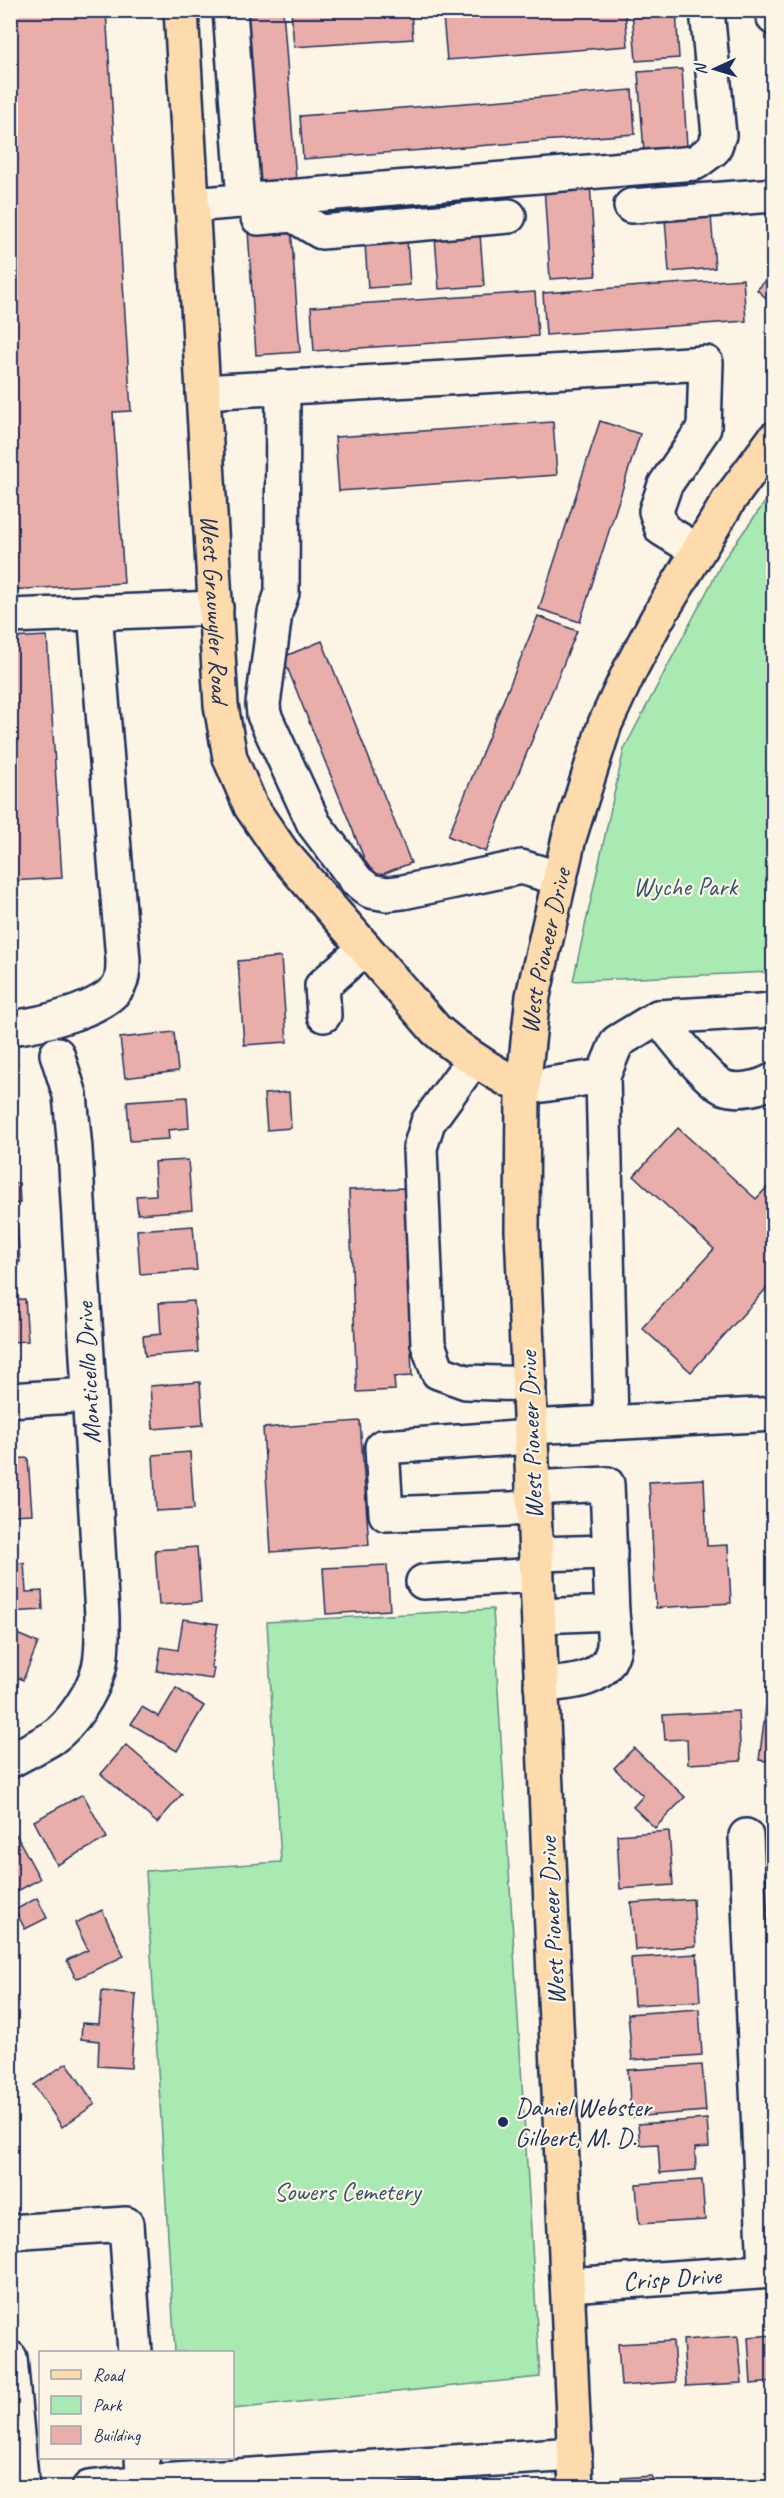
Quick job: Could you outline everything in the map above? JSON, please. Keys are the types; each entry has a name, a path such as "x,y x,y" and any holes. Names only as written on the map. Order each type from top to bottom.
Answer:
{"main road":[{"name":"West Grauwyler Road","path":"181,10 221,705 230,758 251,807 282,852 435,1030 473,1060 523,1088"},
{"name":"West Pioneer Drive","path":"576,2487 522,1230 523,1088 537,972 558,878 605,724 657,619 729,500 774,439"}],"street":[{"path":"230,10 244,201"},
{"path":"193,214 244,201 695,163 714,149 720,135 707,10"},
{"path":"773,10 774,18"},
{"path":"631,206 774,195"},
{"path":"193,214 293,215 321,232 509,216"},
{"path":"203,392 706,363 704,428 665,486 656,512 662,529 698,551"},
{"path":"283,387 282,593 275,613 263,704 264,715 314,824 357,881 370,891 387,894 403,892 520,867 558,878"},
{"path":"10,616 216,608"},
{"path":"10,1028 42,1024 82,1009 106,999 120,983 123,960 95,612"},
{"path":"221,705 263,704"},
{"path":"324,1015 322,986 364,948"},
{"path":"611,1423 603,1076 617,1042 658,1017 774,1010"},
{"path":"658,1017 692,1058 722,1086 743,1089 763,1086 774,1080"},
{"name":"Monticello Drive","path":"10,1761 53,1737 69,1720 88,1693 99,1668 102,1616 70,1095 57,1054"},
{"path":"473,1060 428,1122 420,1148 428,1344 438,1372 466,1382 529,1384"},
{"path":"523,1088 603,1076"},
{"path":"10,1400 89,1395"},
{"path":"541,1685 581,1682 599,1672 614,1650 607,1484 533,1498 386,1514 382,1447 611,1423 774,1414"},
{"path":"423,1582 610,1552"},
{"path":"538,1616 612,1613"},
{"path":"746,1836 769,2271"},
{"path":"10,2232 126,2224 135,2351"},
{"name":"Crisp Drive","path":"568,2285 769,2271"},
{"path":"10,2358 22,2487"},
{"path":"89,2487 143,2470 575,2454"}],"green space":[{"name":"Wyche Park","path":"773,491 773,972 573,981 624,749 724,559"},
{"name":"Sowers Cemetery","path":"493,1609 540,2377 234,2409 234,2351 175,2351 146,1871 281,1862 267,1622"}],"building":[{"path":"10,10 106,10 131,411 113,412 124,583 10,590"},
{"path":"240,10 283,10 297,193 254,196"},
{"path":"291,10 411,10 413,39 294,47"},
{"path":"522,10 625,10 628,46 447,60 443,16"},
{"path":"632,10 676,10 679,58 636,61"},
{"path":"682,69 688,162 645,165 638,72"},
{"path":"632,90 635,134 303,159 300,116"},
{"path":"590,183 596,276 550,279 544,186"},
{"path":"711,215 715,268 669,272 665,218"},
{"path":"291,227 300,352 256,355 248,230"},
{"path":"480,234 484,286 439,289 435,237"},
{"path":"407,240 410,285 368,288 365,243"},
{"path":"774,271 774,305 757,290"},
{"path":"743,279 746,321 546,335 543,293"},
{"path":"535,292 538,336 314,351 311,307"},
{"path":"600,421 640,434 580,622 539,609"},
{"path":"553,422 557,475 339,491 335,437"},
{"path":"538,616 577,631 486,852 448,836"},
{"path":"47,636 62,878 10,881 10,638"},
{"path":"322,641 411,863 372,878 283,657"},
{"path":"281,957 287,1042 244,1045 238,961"},
{"path":"174,1032 178,1071 125,1078 120,1038"},
{"path":"289,1092 291,1128 267,1130 264,1094"},
{"path":"187,1097 189,1128 168,1130 169,1139 130,1141 127,1101"},
{"path":"678,1128 756,1199 774,1180 774,1280 691,1372 642,1328 714,1249 634,1176"},
{"path":"188,1160 192,1210 138,1214 136,1196 156,1195 154,1162"},
{"path":"19,1183 20,1203 10,1204 10,1184"},
{"path":"405,1188 412,1376 394,1377 395,1390 357,1392 349,1190"},
{"path":"10,1223 17,1223 20,1262 10,1263"},
{"path":"193,1226 197,1270 140,1274 137,1230"},
{"path":"25,1299 28,1341 10,1342 10,1300"},
{"path":"194,1301 198,1352 145,1356 143,1336 161,1334 159,1303"},
{"path":"200,1382 203,1425 153,1429 150,1386"},
{"path":"360,1421 369,1545 271,1552 263,1428"},
{"path":"190,1452 194,1509 156,1511 153,1455"},
{"path":"28,1458 32,1514 10,1515 10,1459"},
{"path":"704,1479 707,1546 728,1545 731,1603 656,1608 649,1482"},
{"path":"197,1547 201,1602 159,1605 155,1550"},
{"path":"24,1563 26,1592 42,1591 43,1610 10,1612 10,1564"},
{"path":"387,1565 390,1610 326,1614 323,1568"},
{"path":"183,1619 218,1624 211,1667 214,1668 212,1679 157,1671 161,1647 178,1650"},
{"path":"10,1631 38,1643 23,1680 10,1674"},
{"path":"769,1685 774,1685 774,1762 759,1760"},
{"path":"176,1688 204,1706 177,1751 131,1724 142,1707 159,1717"},
{"path":"738,1711 741,1761 688,1764 687,1739 665,1740 663,1715"},
{"path":"126,1745 182,1794 157,1823 101,1774"},
{"path":"634,1748 685,1797 655,1828 633,1807 643,1796 614,1768"},
{"path":"83,1794 107,1838 57,1865 34,1821"},
{"path":"14,1831 40,1879 10,1895 10,1833"},
{"path":"669,1831 673,1885 620,1889 617,1835"},
{"path":"37,1898 47,1918 25,1929 15,1910"},
{"path":"693,1899 696,1946 635,1950 631,1903"},
{"path":"102,1910 124,1956 76,1979 67,1960 88,1950 75,1923"},
{"path":"697,1954 700,2001 634,2005 631,1958"},
{"path":"102,1991 136,1994 131,2068 98,2066 99,2041 81,2039 82,2023 99,2024"},
{"path":"699,2009 702,2055 632,2060 628,2014"},
{"path":"67,2063 95,2104 62,2127 34,2085"},
{"path":"702,2065 706,2111 631,2117 628,2070"},
{"path":"707,2119 709,2147 695,2148 696,2170 660,2173 658,2144 640,2145 638,2124"},
{"path":"702,2180 705,2220 639,2224 636,2184"},
{"path":"774,2335 774,2382 751,2384 748,2337"},
{"path":"738,2336 742,2383 686,2386 683,2340"},
{"path":"673,2341 676,2382 621,2386 618,2344"},
{"path":"652,2476 653,2488 622,2488 621,2478"},
{"path":"748,2480 749,2488 693,2488 692,2484"}],"place":[{"name":"Daniel Webster Gilbert, M. D.","path":"503,2122"}]}
